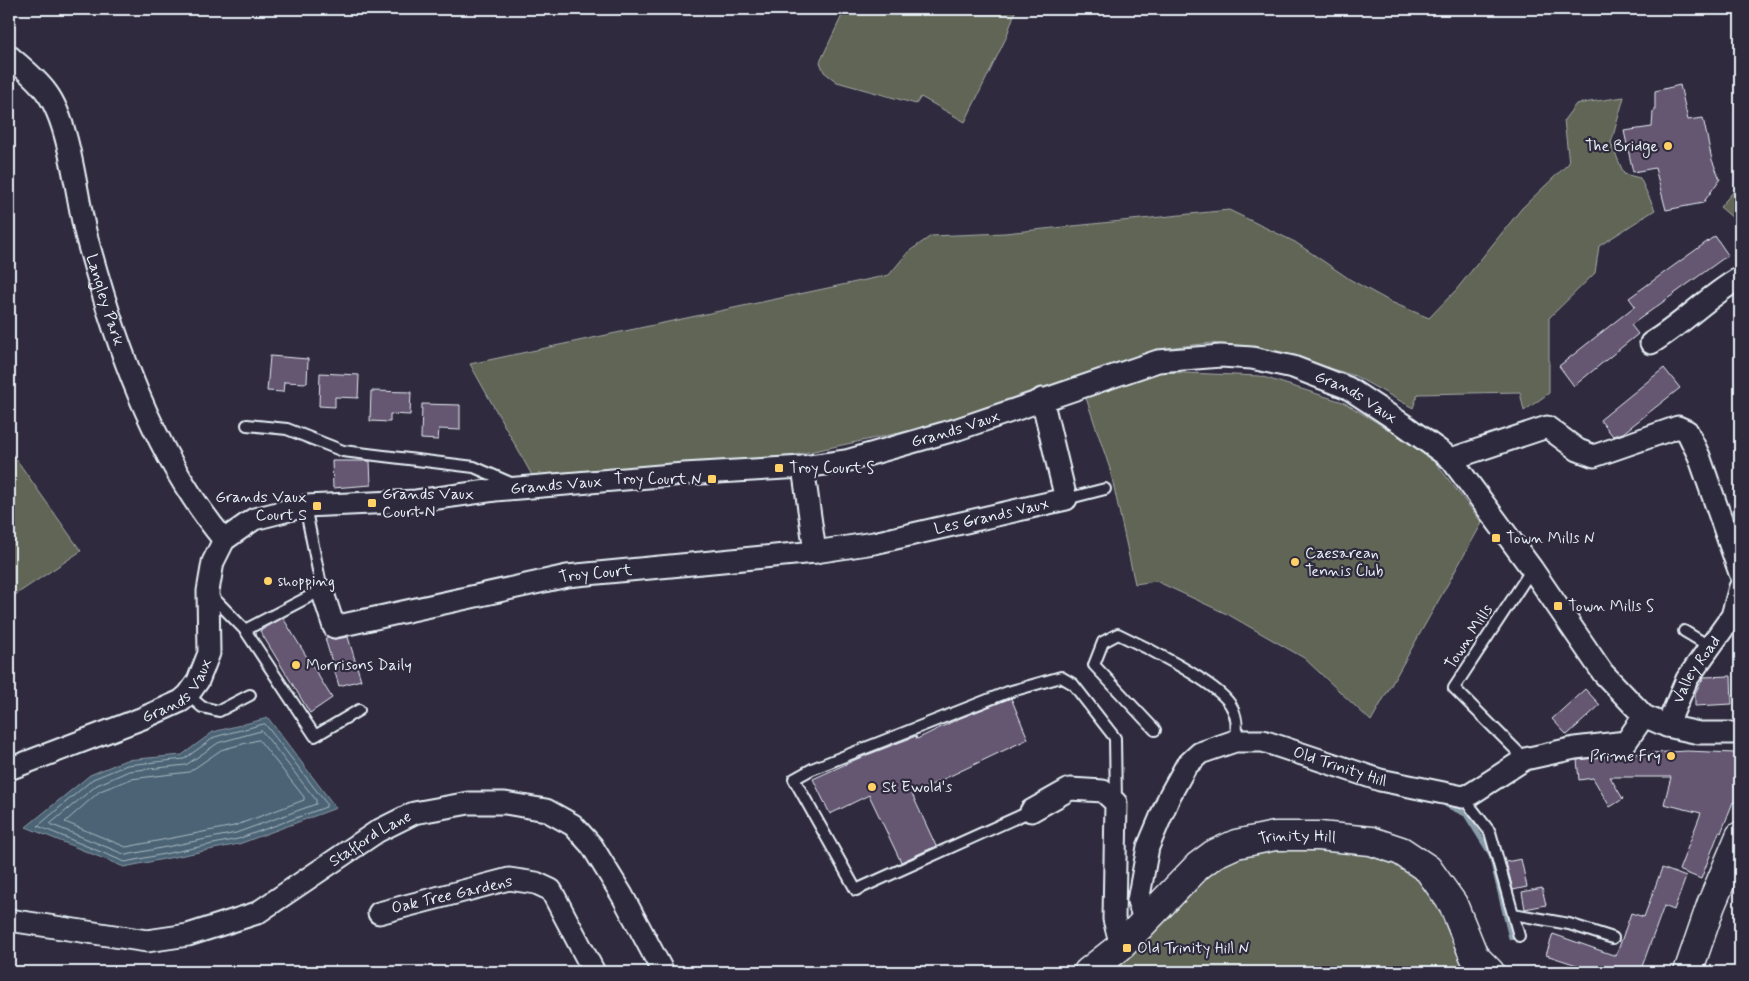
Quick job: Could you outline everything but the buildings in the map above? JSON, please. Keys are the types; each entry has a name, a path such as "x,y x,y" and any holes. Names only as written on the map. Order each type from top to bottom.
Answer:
{"main road":[{"name":"Trinity Hill","path":"1088,972 1121,946 1198,866 1214,854 1236,844 1276,836 1319,836 1371,841 1401,851 1428,869 1453,904 1474,956 1490,972"},
{"path":"1688,972 1711,905 1740,836"}],"street":[{"name":"Langley Park","path":"9,56 47,93 61,119 86,234 125,358 150,423 187,490 224,540"},
{"path":"1651,343 1668,333 1723,288 1740,278"},
{"name":"Grands Vaux","path":"9,769 143,718 188,696 198,681 209,653 208,591 213,562 224,540 254,519 305,506 416,501 522,488 684,474 802,467 846,461 912,443 1158,361 1222,356 1252,358 1293,367 1348,388 1451,459 1532,569 1603,673 1644,716"},
{"name":"Les Grands Vaux","path":"815,552 874,544 1066,500 1042,399"},
{"path":"1451,459 1547,427 1578,450 1594,456 1678,427 1687,431 1711,486 1740,573"},
{"path":"802,467 815,552"},
{"name":"Troy Court","path":"322,590 334,627 567,576 815,552"},
{"name":"Valley Road","path":"1667,726 1687,679 1709,646 1736,619 1740,587"},
{"path":"1463,797 1471,794 1525,758 1575,748 1626,742 1644,716 1667,726 1699,733 1740,733"},
{"name":"Old Trinity Hill","path":"1145,922 1138,901 1148,847 1170,795 1186,766 1200,753 1235,741 1263,742 1380,780 1463,797"},
{"path":"1031,811 1070,790 1103,791 1116,803 1114,919 1121,946"},
{"name":"Stafford Lane","path":"9,920 147,940 188,935 257,913 378,831 414,813 469,803 506,803 546,810 572,825 592,846 622,894 663,972"},
{"name":"Oak Tree Gardens","path":"379,913 509,879 536,883 551,890 594,972"}],"lane":[{"path":"247,425 287,429 343,451 474,467 522,488"},
{"path":"1066,500 1105,490"},
{"path":"245,630 322,590 305,506"},
{"name":"Town Mills","path":"1525,758 1454,688 1532,569"},
{"path":"208,591 245,630 315,736 359,710"},
{"path":"1684,631 1709,646"},
{"path":"1155,730 1094,665 1103,642 1118,634 1215,688 1231,704 1238,728 1235,741"},
{"path":"1031,811 856,890 794,779 812,769 1008,692 1061,677 1073,684 1115,738 1116,803"},
{"path":"188,696 202,707 220,711 250,695"},
{"path":"1463,797 1490,832 1519,936"},
{"path":"1513,914 1569,924 1613,938"}],"green space":[{"path":"845,9 1016,9 1006,38 965,122 921,97 916,104 837,82 824,72 820,62"},
{"path":"1624,97 1611,143 1624,174 1640,178 1655,210 1599,246 1595,273 1549,318 1549,393 1524,411 1520,392 1418,394 1413,408 1355,376 1285,354 1212,343 1166,348 923,428 790,456 533,477 470,364 889,275 908,252 931,236 1005,233 1229,210 1295,242 1351,280 1391,302 1429,318 1456,290 1522,208 1569,163 1564,120 1576,104"},
{"path":"1740,184 1740,224 1720,207"},
{"name":"Caesarean Tennis Club","path":"1161,372 1260,376 1343,402 1391,431 1435,462 1482,523 1371,721 1304,658 1229,615 1156,581 1135,584 1110,469 1086,398"},
{"path":"9,449 81,551 9,599"},
{"path":"1279,845 1378,853 1420,878 1441,902 1474,972 1105,972 1216,861"}],"water":[{"path":"268,718 336,808 239,844 124,867 26,827 90,775 126,760 182,755 213,732"}],"waterway":[{"path":"1447,805 1466,814 1491,854 1511,937"}],"place":[{"name":"The Bridge","path":"1668,146"},
{"name":"Troy Court S","path":"779,468"},
{"name":"Troy Court N","path":"712,479"},
{"name":"Grands Vaux Court N","path":"372,503"},
{"name":"Grands Vaux Court S","path":"317,506"},
{"name":"Town Mills N","path":"1496,538"},
{"name":"Caesarean Tennis Club","path":"1295,562"},
{"name":"shopping","path":"268,581"},
{"name":"Town Mills S","path":"1558,606"},
{"name":"Morrisons Daily","path":"296,665"},
{"name":"Prime Fry","path":"1671,756"},
{"name":"St Ewold's","path":"872,787"},
{"name":"Old Trinity Hill N","path":"1127,948"}]}
